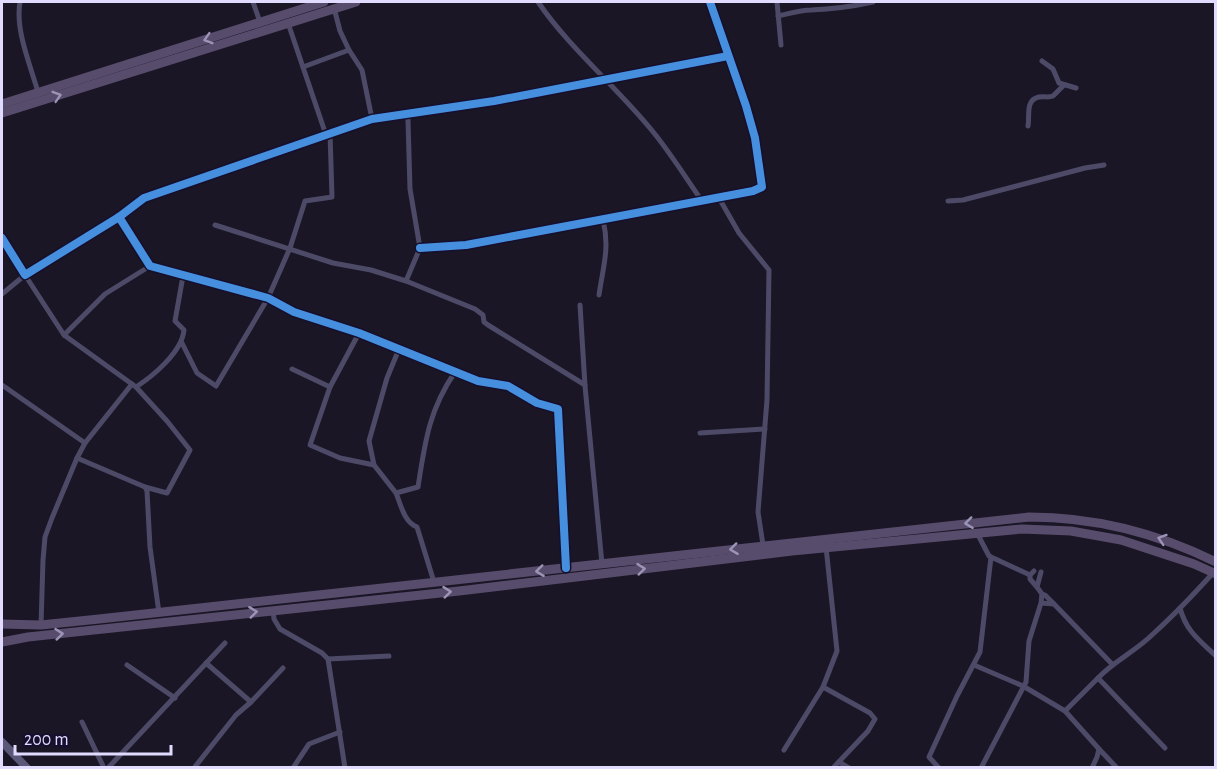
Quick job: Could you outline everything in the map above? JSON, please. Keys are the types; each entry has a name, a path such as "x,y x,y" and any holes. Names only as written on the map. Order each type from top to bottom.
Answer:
{"main road":[{"path":"247,31 260,22 324,2"},
{"path":"2,113 247,31 288,24 356,2"},
{"path":"2,104 162,58"},
{"path":"2,624 41,625 159,613 1001,519 1049,517 1095,522 1139,532 1175,544 1215,562"},
{"path":"2,642 28,637 977,532 1046,529 1095,534 1145,546 1214,574"}],"street":[{"path":"20,2 22,31 38,92"},
{"path":"253,2 260,22"},
{"path":"538,2 560,32 654,133 702,201"},
{"path":"420,248 466,245 719,198 758,190 762,187 755,138 710,2"},
{"path":"777,2 781,45"},
{"path":"778,16 810,9 824,11 873,2"},
{"path":"334,8 340,31 362,70 372,119"},
{"path":"182,343 197,373 216,386 268,298 290,248 305,201 332,197 328,134 288,24"},
{"path":"303,67 349,50"},
{"path":"2,294 25,275 119,217 144,198 372,119 494,101 728,56"},
{"path":"1042,61 1053,69 1059,83 1076,88"},
{"path":"1028,126 1028,108 1032,99 1053,96 1064,85"},
{"path":"408,120 420,111"},
{"path":"405,113 408,120 410,189 420,248 406,281"},
{"path":"948,201 963,200 1104,165"},
{"path":"719,198 739,233 768,270 769,324 765,429 758,512 764,545"},
{"path":"119,217 150,266 268,298 294,312 359,333 478,381 508,386 537,403 558,409 566,568"},
{"path":"599,296 608,251 603,220"},
{"path":"215,225 333,263 371,270 406,281 475,309 483,315 484,322 488,325 585,385"},
{"path":"2,238 64,335 134,385 190,450 167,493 145,487 77,458"},
{"path":"64,335 105,294 150,266"},
{"path":"41,625 45,537 77,458 85,443 134,385 153,376 182,343 184,330 175,321 183,276"},
{"path":"580,305 602,564"},
{"path":"359,333 330,387 309,445 340,458 374,465"},
{"path":"399,349 387,378 369,441 374,465 396,493 410,525 417,527 434,582"},
{"path":"292,369 330,387"},
{"path":"396,493 418,487 426,432 442,391 455,372"},
{"path":"2,385 85,443"},
{"path":"700,433 765,429"},
{"path":"145,487 159,613"},
{"path":"977,532 991,557 1032,573 1030,579 1043,599 1054,604"},
{"path":"784,750 823,687 837,651 826,547"},
{"path":"939,768 929,757 980,652 991,557"},
{"path":"1037,587 1041,572"},
{"path":"1065,711 1112,664 1155,633 1214,574"},
{"path":"981,768 1023,686 1028,670 1029,641 1046,595 1112,664"},
{"path":"1180,608 1184,622 1191,633 1215,656"},
{"path":"273,610 279,629 322,653 328,659 345,768"},
{"path":"82,722 106,768 225,643"},
{"path":"328,659 389,656"},
{"path":"206,663 251,702"},
{"path":"127,665 175,698"},
{"path":"974,665 1023,686 1065,711 1117,768"},
{"path":"194,768 236,715 283,668"},
{"path":"1098,678 1165,748"},
{"path":"823,687 870,713 875,719 868,731 833,768"},
{"path":"293,768 309,744 340,732"},
{"path":"2,742 27,768"},
{"path":"1092,768 1099,749"},
{"path":"839,762 849,768"}],"cycle path":[{"path":"420,248 466,245 753,191 762,187 755,138 710,2"},
{"path":"2,238 25,275 119,217 144,198 372,119 494,101 728,56"},
{"path":"119,217 150,266 268,298 294,312 359,333 478,381 508,386 537,403 558,409 566,568"}]}
